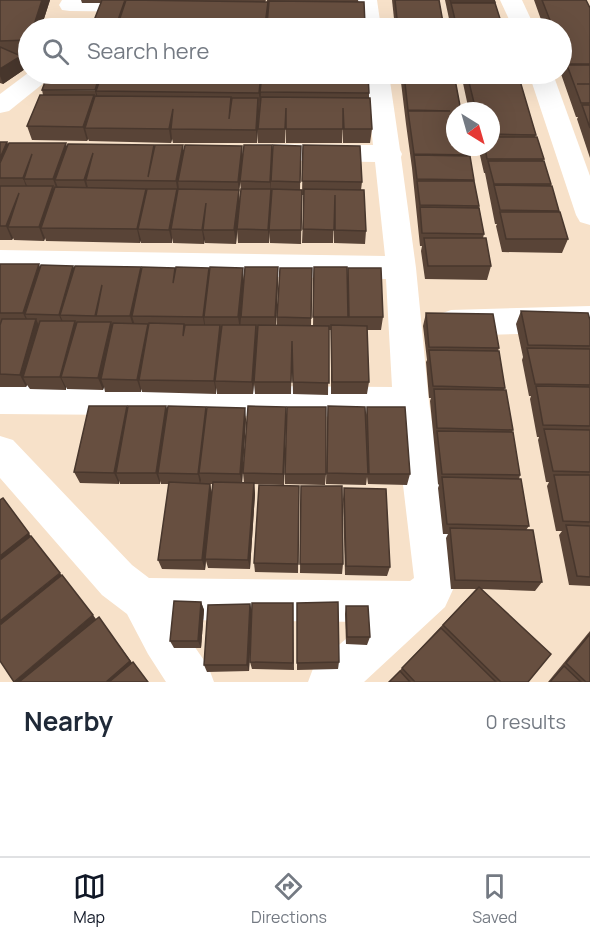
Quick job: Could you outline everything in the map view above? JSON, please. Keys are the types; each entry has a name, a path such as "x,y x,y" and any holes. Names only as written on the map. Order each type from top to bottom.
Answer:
{"street":[{"path":"512,0 520,18"},
{"path":"69,9 165,7"},
{"path":"343,9 367,13"},
{"path":"0,106 30,84"},
{"path":"330,682 385,635 430,592 435,583 411,402 401,268 389,154 378,84"},
{"path":"544,84 590,215"},
{"path":"236,152 389,154"},
{"path":"0,261 401,268"},
{"path":"404,326 590,319"},
{"path":"0,399 411,402"},
{"path":"0,452 117,580 142,599 163,639 192,682"},
{"path":"142,599 417,602"}],"building":[{"path":"0,0 42,0 36,18 18,18 18,40 0,41"},
{"path":"102,0 125,0 119,18 95,18"},
{"path":"126,0 268,2 266,18 120,18"},
{"path":"395,0 439,0 442,18 397,18"},
{"path":"450,0 494,0 495,2 451,2"},
{"path":"542,0 586,0 590,8 590,64 572,64 572,18 549,18"},
{"path":"269,1 364,2 365,18 268,18"},
{"path":"451,3 495,3 500,18 455,18"},
{"path":"0,47 18,55 18,58 0,69"},
{"path":"572,65 590,65 590,103 581,103 572,79"},
{"path":"44,84 97,84 95,90 42,90"},
{"path":"98,84 260,84 259,93 96,91"},
{"path":"261,84 369,84 369,93 260,92"},
{"path":"405,84 456,84 459,102 446,102 446,111 408,110"},
{"path":"469,84 521,84 536,135 500,134 500,102 474,102"},
{"path":"40,95 94,95 83,127 27,126"},
{"path":"95,96 231,97 229,119 232,98 258,98 256,130 171,129 173,109 169,129 85,128"},
{"path":"261,97 370,98 372,129 344,129 343,108 343,129 286,129 286,108 285,129 258,129"},
{"path":"582,105 590,105 590,128"},
{"path":"408,111 446,111 446,155 414,154"},
{"path":"500,137 537,137 544,159 487,159 486,156 500,156"},
{"path":"0,142 7,142 0,158"},
{"path":"9,143 66,143 53,179 24,179 32,154 23,178 0,178 0,163"},
{"path":"68,144 154,145 148,177 155,145 183,145 176,181 86,180 93,153 84,180 55,180"},
{"path":"185,145 242,146 238,182 178,181"},
{"path":"244,145 272,145 270,182 240,181"},
{"path":"273,145 301,146 300,182 271,181"},
{"path":"303,145 360,146 362,182 302,181"},
{"path":"414,155 470,156 474,180 417,179"},
{"path":"488,161 544,161 551,184 494,184"},
{"path":"417,181 474,181 479,206 420,205"},
{"path":"494,185 552,186 559,211 500,210"},
{"path":"0,186 53,186 39,227 8,227 19,193 6,226 0,226"},
{"path":"55,187 146,189 137,229 41,228"},
{"path":"147,189 177,189 169,230 138,229"},
{"path":"178,189 239,190 234,230 203,230 206,203 202,230 171,229"},
{"path":"241,189 271,189 268,230 237,229"},
{"path":"272,189 302,190 301,230 269,230"},
{"path":"304,189 364,190 366,231 335,230 335,195 334,230 303,229"},
{"path":"420,207 479,208 484,234 422,233"},
{"path":"500,212 560,212 568,239 506,239"},
{"path":"424,238 486,238 491,266 428,266"},
{"path":"0,264 39,264 23,313 0,313"},
{"path":"41,265 73,266 59,315 25,314"},
{"path":"75,266 141,267 130,316 96,316 102,285 95,316 60,315"},
{"path":"142,267 175,268 173,283 176,267 209,268 203,317 132,316"},
{"path":"210,267 243,268 238,317 204,317"},
{"path":"245,267 278,267 275,317 241,317"},
{"path":"314,267 347,267 348,317 313,317"},
{"path":"280,268 312,268 311,318 277,317"},
{"path":"348,268 381,268 383,317 349,317"},
{"path":"521,311 588,313 590,346 528,345"},
{"path":"426,313 493,314 499,348 429,347"},
{"path":"2,319 36,319 20,375 0,374"},
{"path":"40,321 75,321 60,377 23,377"},
{"path":"77,322 111,322 98,378 61,377"},
{"path":"113,323 148,324 137,380 101,379"},
{"path":"149,323 184,324 183,336 185,325 220,325 214,381 139,380"},
{"path":"222,325 256,325 252,382 215,381"},
{"path":"258,325 329,326 329,383 293,382 292,341 291,382 254,382"},
{"path":"331,325 367,326 369,382 332,382"},
{"path":"527,348 590,349 590,385 535,384"},
{"path":"429,350 499,351 505,388 433,386"},
{"path":"536,386 590,387 590,426 543,425"},
{"path":"434,389 506,390 513,430 437,428"},
{"path":"89,406 127,406 114,473 74,472"},
{"path":"128,406 166,406 156,473 116,473"},
{"path":"168,406 206,407 198,474 158,473"},
{"path":"248,406 286,407 283,474 243,473"},
{"path":"328,406 365,407 368,474 327,473"},
{"path":"207,407 245,408 240,474 199,473"},
{"path":"287,407 326,407 326,474 285,474"},
{"path":"367,407 405,407 410,474 369,474"},
{"path":"544,429 590,430 590,472 553,471"},
{"path":"437,431 513,432 520,475 442,474"},
{"path":"554,475 590,475 590,522 563,521"},
{"path":"442,477 521,479 529,526 447,524"},
{"path":"169,482 210,484 202,560 158,560"},
{"path":"213,482 254,483 248,560 205,559"},
{"path":"259,485 299,486 298,564 254,563"},
{"path":"301,486 342,486 343,564 300,564"},
{"path":"344,488 386,489 390,567 346,566"},
{"path":"3,498 29,533 0,556 0,500"},
{"path":"566,525 590,526 590,577 577,576"},
{"path":"450,528 533,530 542,582 455,580"},
{"path":"31,536 60,573 0,621 0,560"},
{"path":"62,575 93,615 14,682 0,661 0,625"},
{"path":"479,587 551,654 528,682 501,682 443,625"},
{"path":"174,601 201,602 198,641 170,641"},
{"path":"338,602 339,662 297,663 297,603"},
{"path":"252,603 293,603 293,663 250,662"},
{"path":"250,604 247,665 204,665 208,605"},
{"path":"346,606 368,606 370,637 347,637"},
{"path":"99,617 130,661 106,682 19,682"},
{"path":"441,628 496,682 415,682 402,668"},
{"path":"590,634 590,682 586,682 566,663"},
{"path":"133,662 148,682 109,682"},
{"path":"564,666 581,682 550,682"},
{"path":"400,671 410,682 389,682"}]}
